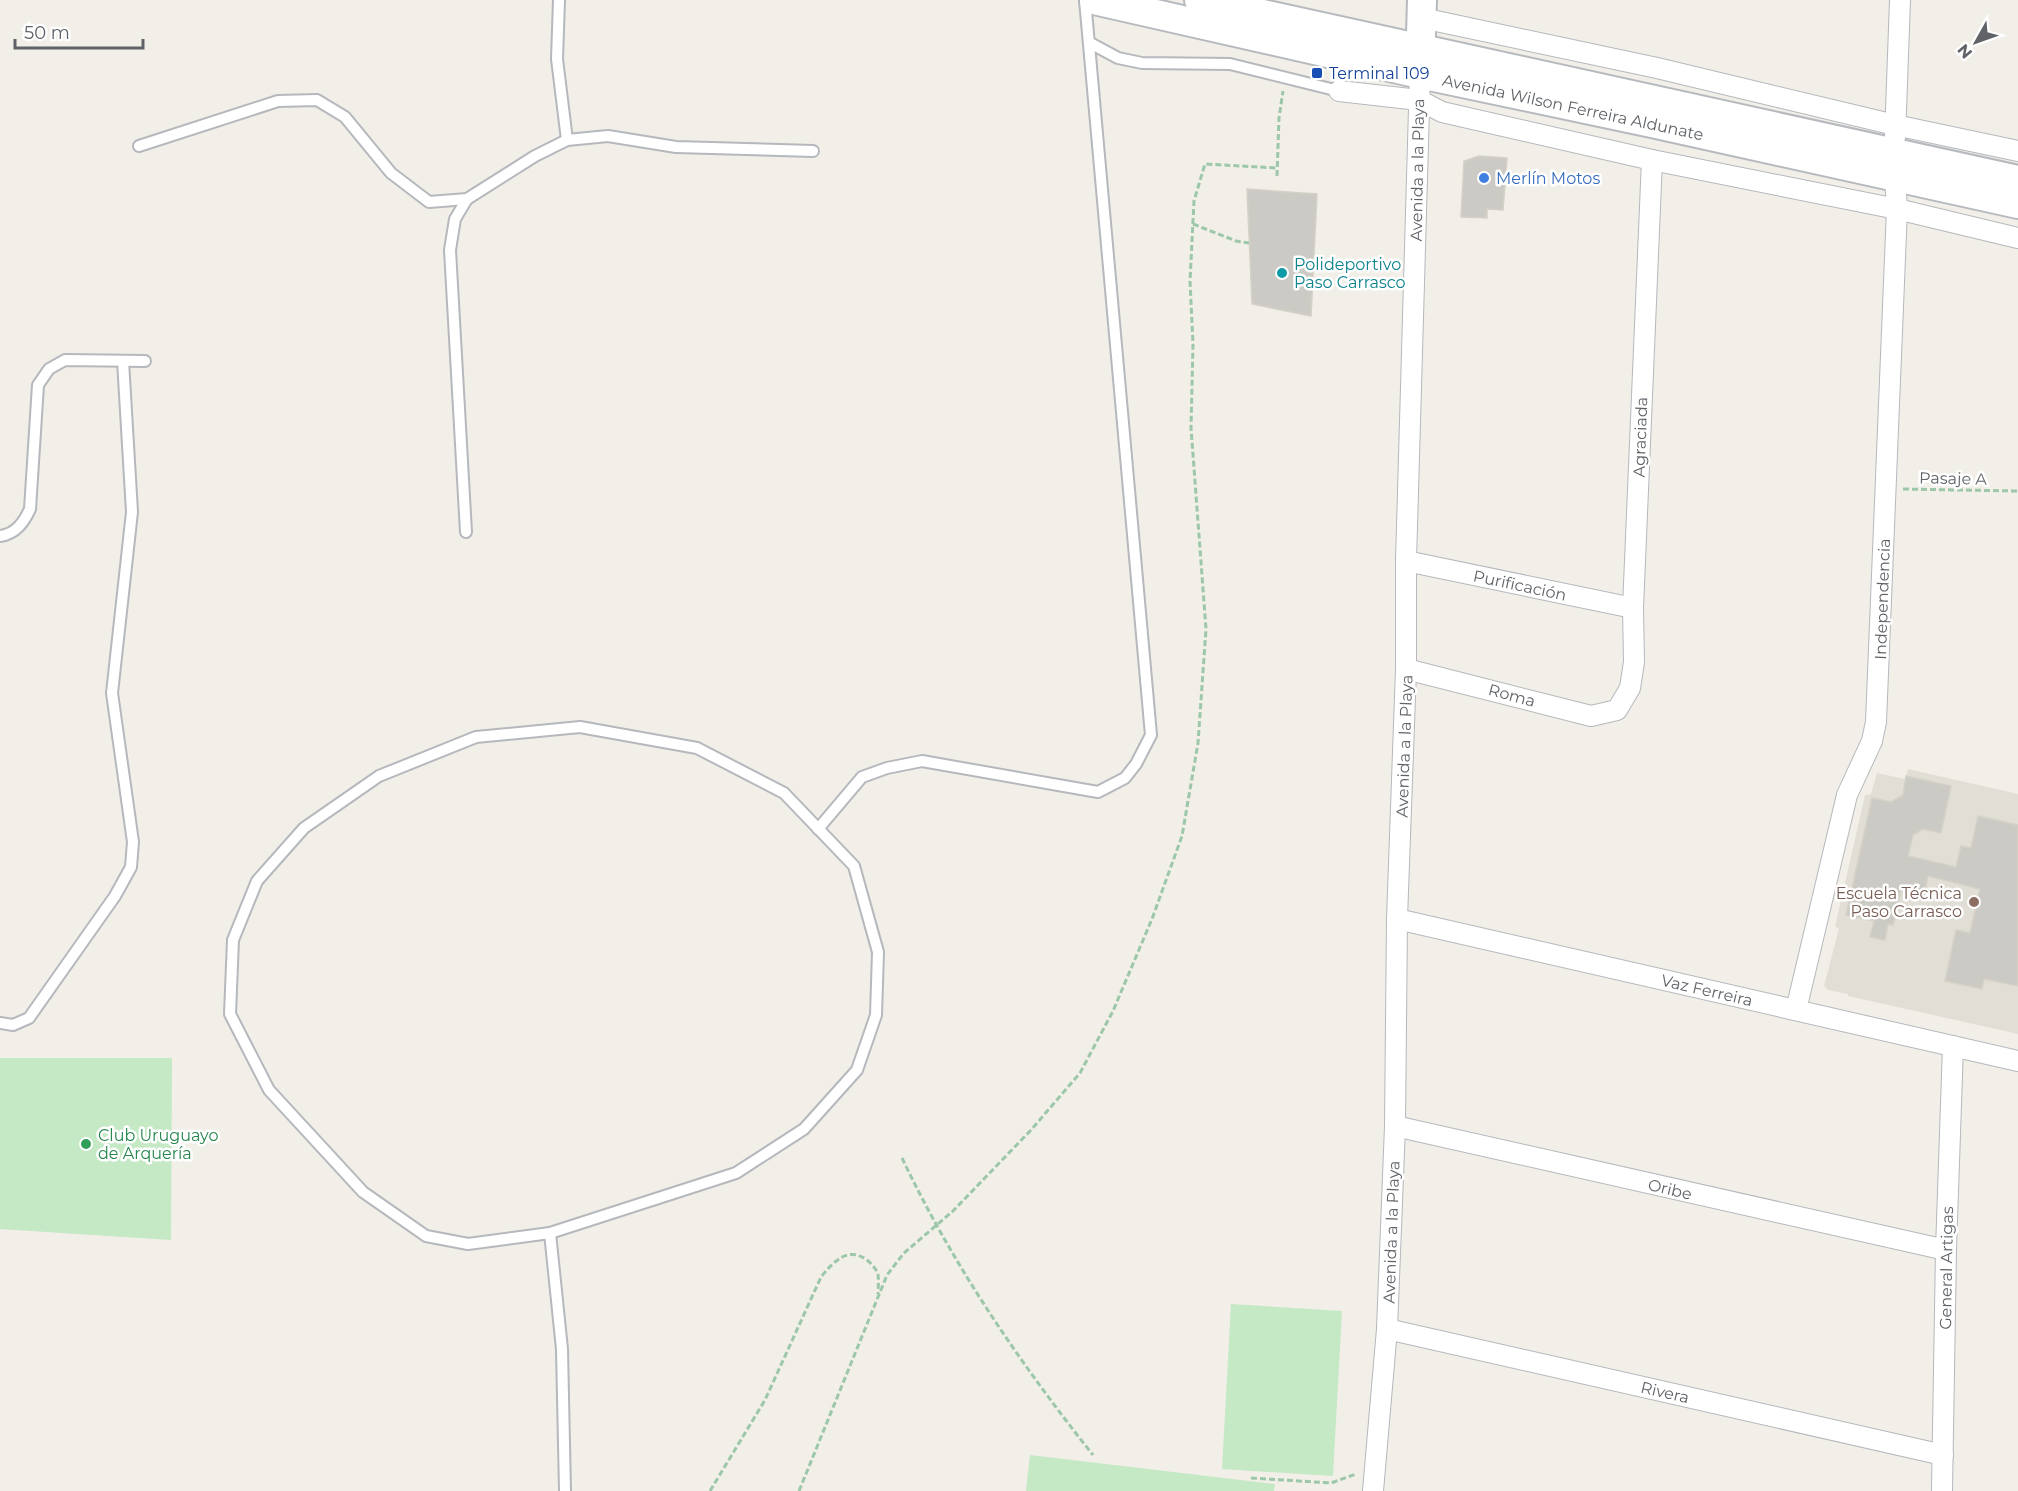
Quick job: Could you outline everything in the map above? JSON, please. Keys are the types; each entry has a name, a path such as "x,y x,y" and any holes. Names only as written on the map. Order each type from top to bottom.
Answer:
{"main road":[{"name":"Avenida Wilson Ferreira Aldunate","path":"1094,0 1420,75 1895,152 2018,180"},
{"name":"Avenida Wilson Ferreira Aldunate","path":"1199,0 1420,75"},
{"name":"Avenida a la Playa","path":"1420,75 1422,9"},
{"name":"Avenida Wilson Ferreira Aldunate","path":"1895,152 2018,204"}],"street":[{"name":"Independencia","path":"1796,1010 1847,795 1872,741 1876,722 1897,209 1895,152 1900,0"},
{"name":"Avenida Wilson Ferreira Aldunate","path":"1422,9 1657,68 1895,152 2018,151"},
{"path":"1339,91 1420,75"},
{"name":"Avenida Wilson Ferreira Aldunate","path":"1420,75 1442,112 1652,160 1897,209 2018,238"},
{"name":"Avenida a la Playa","path":"1373,1486 1387,1329 1395,1126 1397,919 1406,669 1406,561 1420,75"},
{"name":"Agraciada","path":"1617,710 1630,688 1634,662 1633,608 1652,160"},
{"name":"Purificación","path":"1406,561 1633,608"},
{"name":"Roma","path":"1406,669 1591,716 1617,710"},
{"name":"Vaz Ferreira","path":"1397,919 2018,1061"},
{"name":"General Artigas","path":"1942,1491 1946,1250 1953,1046"},
{"name":"Oribe","path":"1395,1126 1946,1250"},
{"name":"Rivera","path":"1387,1329 1943,1455"}],"lane":[{"path":"559,0 557,59 567,140"},
{"path":"818,830 862,777 887,768 922,761 1098,792 1125,778 1136,764 1151,735 1085,0"},
{"path":"1090,43 1118,58 1142,63 1230,64 1339,91 1340,55"},
{"path":"140,146 278,102 317,100 345,117 391,173 429,202 467,199"},
{"path":"466,532 450,250 455,219 467,199 535,156 567,140 608,136 676,147 813,150"},
{"path":"0,536 8,535 23,524 30,509 38,385 49,369 65,360 145,361"},
{"path":"0,1023 13,1025 29,1018 115,896 131,867 133,842 112,693 132,512 123,361"},
{"path":"580,727 697,748 784,793 854,866 878,952 876,1015 857,1070 804,1130 736,1173 550,1233 468,1244 426,1236 363,1192 269,1090 230,1014 233,940 257,881 304,828 379,776 476,737 580,727"},
{"path":"550,1233 562,1349 565,1491"}],"path":[{"path":"1277,176 1279,118 1285,78"},
{"path":"1249,243 1236,242 1193,224 1194,201 1205,164 1277,168"},
{"name":"Pasaje A","path":"1887,489 2018,491"},
{"path":"902,1158 951,1253 973,1289 1060,1413 1093,1455"},
{"path":"710,1491 765,1400 822,1277 831,1264 846,1254 859,1255 871,1263 878,1274 877,1299 799,1491"},
{"path":"1251,1478 1331,1483 1357,1474 1373,1486"}],"shaded area":[{"path":"1908,769 2018,794 2018,1034 1848,996 1848,994 1828,990 1824,986 1839,928 1835,927 1865,795 1871,794 1877,773 1905,779"}],"green space":[{"name":"Club Uruguayo de Arquería","path":"0,1058 172,1058 171,1240 0,1229"},
{"path":"1231,1304 1342,1311 1333,1476 1222,1469"},
{"path":"1030,1455 1275,1484 1274,1491 1026,1491"}],"building":[{"name":"Merlín Motos","path":"1479,156 1507,158 1503,210 1487,209 1487,218 1461,217 1464,161"},
{"name":"Polideportivo Paso Carrasco","path":"1247,189 1317,194 1311,316 1252,304"},
{"path":"1906,776 1951,786 1941,833 1923,829 1913,835 1908,856 1956,867 1961,846 1971,848 1978,816 2018,825 2018,986 1984,979 1982,989 1945,981 1956,930 1970,933 1980,889 1928,876 1924,897 1901,891 1893,925 1888,924 1885,940 1870,937 1874,921 1846,915 1872,798 1891,802 1903,795"}],"place":[{"name":"Terminal 109","path":"1317,73"},
{"name":"Merlín Motos","path":"1484,178"},
{"name":"Polideportivo Paso Carrasco","path":"1282,273"},
{"name":"Escuela Técnica Paso Carrasco","path":"1974,902"},
{"name":"Club Uruguayo de Arquería","path":"86,1144"}]}
